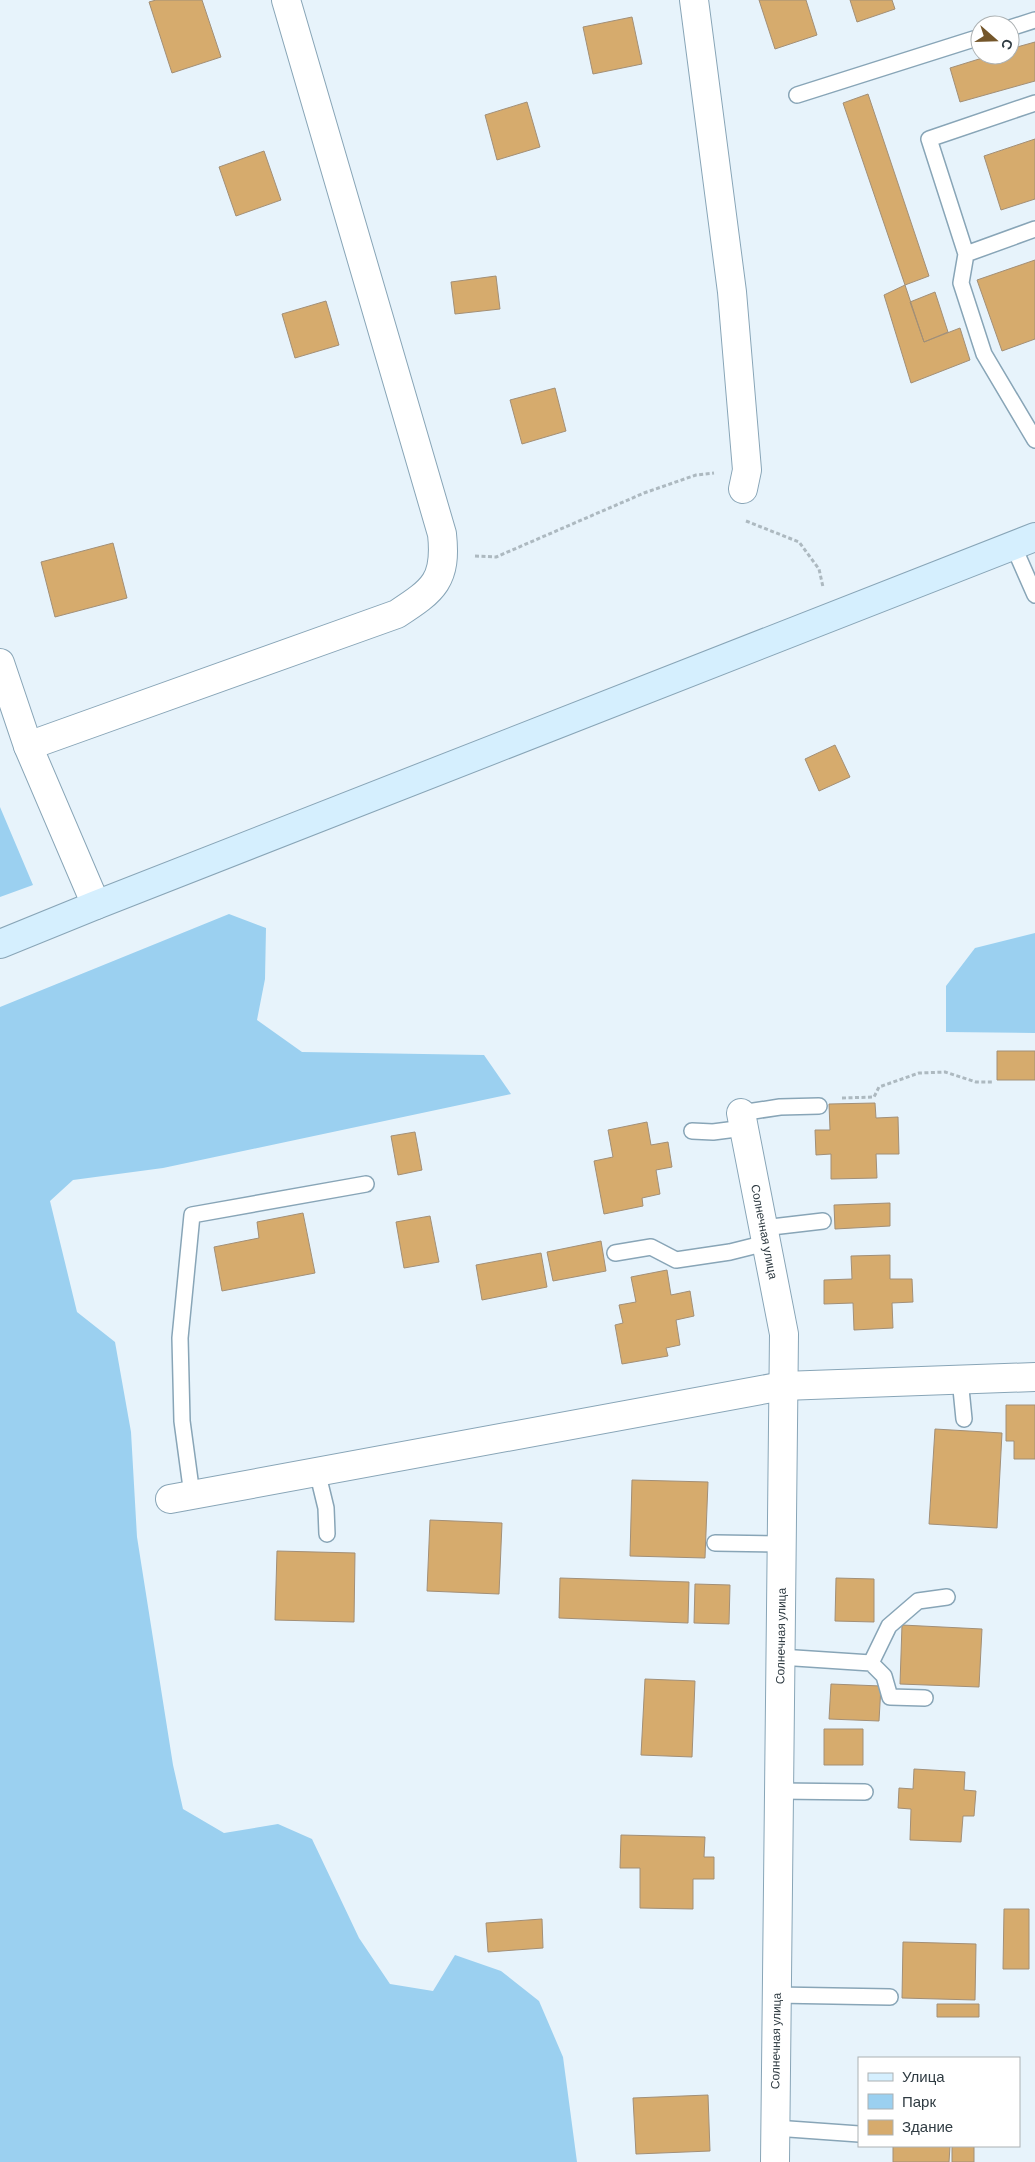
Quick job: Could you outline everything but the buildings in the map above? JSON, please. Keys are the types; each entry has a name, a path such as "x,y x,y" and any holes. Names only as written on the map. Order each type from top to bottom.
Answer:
{"main road":[{"path":"0,944 1024,541"}],"street":[{"path":"28,746 397,614 424,597 438,579 444,555 442,534 286,0"},
{"path":"694,0 732,292 745,480"},
{"path":"0,663 28,746 96,905"},
{"name":"Солнечная улица","path":"742,1121 784,1334 775,2162"},
{"path":"181,1497 783,1386 1035,1377"}],"lane":[{"path":"1020,25 1035,20"},
{"path":"797,95 970,40"},
{"path":"1035,103 929,139 966,254 961,283 984,354 1035,440"},
{"path":"966,254 1035,229"},
{"path":"1024,541 1035,595"},
{"path":"692,1131 714,1132 780,1107 819,1106"},
{"path":"181,1497 180,1338 192,1214 366,1184"},
{"path":"616,1253 651,1247 676,1260 730,1252 764,1236 823,1221"},
{"path":"960,1379 964,1419"},
{"path":"318,1471 326,1508 327,1534"},
{"path":"715,1543 782,1544"},
{"path":"871,1663 889,1626 918,1601 946,1596"},
{"path":"780,1657 871,1663 884,1676 890,1697 925,1698"},
{"path":"779,1791 865,1792"},
{"path":"776,1995 890,1997"},
{"path":"775,2128 858,2134"}],"path":[{"path":"444,555 496,557 644,493 696,474 745,480 733,511 751,525 799,542 819,569 831,617"},
{"path":"819,1106 830,1099 874,1097 879,1086 919,1073 945,1072 976,1082 994,1082"}],"green space":[{"path":"0,807 33,885 0,897"},
{"path":"229,914 266,928 265,979 257,1020 302,1052 484,1055 511,1094 163,1168 73,1180 50,1201 77,1312 115,1342 131,1432 137,1537 173,1765 183,1809 224,1833 278,1824 312,1839 359,1938 390,1984 433,1991 455,1955 501,1971 539,2001 563,2057 577,2162 0,2162 0,1007"},
{"path":"1035,933 1035,1033 946,1032 946,986 975,948"}]}
